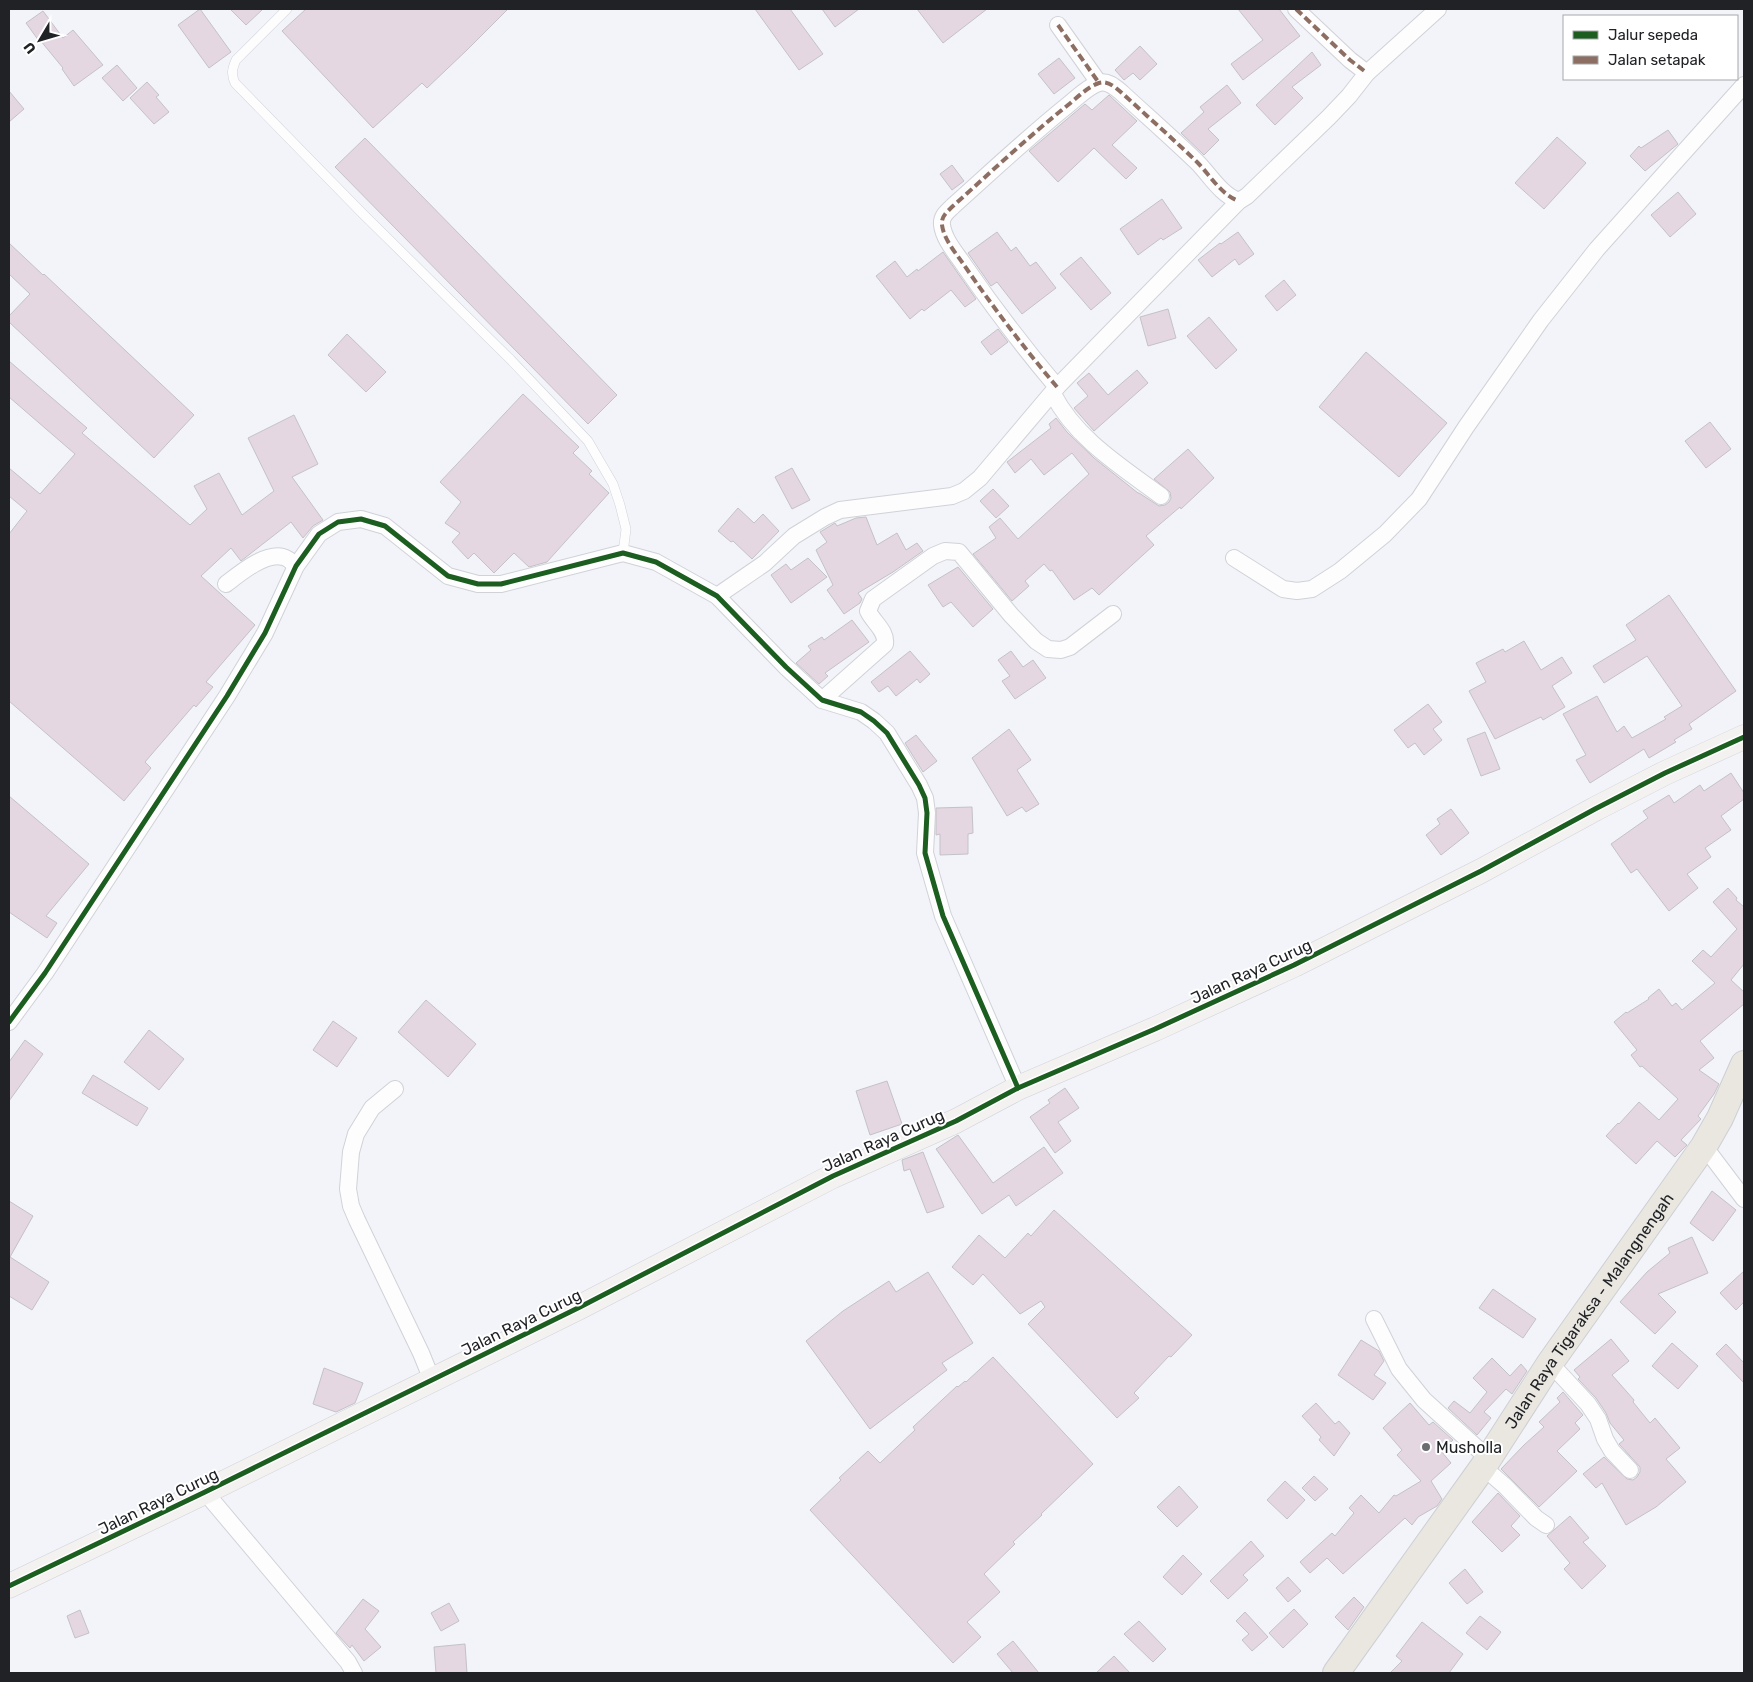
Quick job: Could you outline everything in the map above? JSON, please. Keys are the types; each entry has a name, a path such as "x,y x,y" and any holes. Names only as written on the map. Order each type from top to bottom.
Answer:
{"main road":[{"name":"Jalan Raya Tigaraksa - Malangnengah","path":"1336,1673 1486,1463 1550,1363 1704,1146 1720,1118 1744,1064"}],"street":[{"path":"1296,9 1350,60 1367,73"},
{"path":"717,596 765,563 794,536 840,510 952,496 964,491 980,478 1023,425 1055,390 1239,201 1247,196 1329,117 1367,73 1438,9"},
{"path":"1058,25 1099,83"},
{"path":"1161,496 1101,452 1060,408 1055,390 986,297 946,238 942,220 944,215 953,206 1040,127 1099,83 1111,84 1122,93 1197,163 1225,193 1239,201"},
{"path":"1234,558 1283,589 1297,591 1312,589 1340,571 1385,534 1419,499 1466,427 1541,320 1592,256 1744,85"},
{"path":"9,1022 45,973 227,696 265,633 296,566 319,534 338,522 361,519 385,526 448,576 478,584 501,584 622,553 656,562 717,596 786,667 822,700 860,712 881,727 887,733 925,798 927,813 925,853 943,916 1018,1088"},
{"path":"822,700 886,644 883,633 870,616 868,610 873,599 933,556 945,551 959,552 1011,615 1036,641 1048,649 1062,650 1070,647 1113,614"},
{"path":"226,584 255,563 273,556 284,557 296,566"},
{"name":"Jalan Raya Curug","path":"9,1586 205,1492 580,1307 833,1176 956,1121 1018,1088 1155,1029 1303,961 1473,875 1621,796 1744,737"},
{"path":"395,1089 372,1108 356,1134 351,1152 348,1189 354,1213 432,1380"},
{"path":"1704,1146 1744,1199"},
{"path":"1374,1319 1399,1369 1424,1400 1486,1463 1536,1518 1546,1525"},
{"path":"1550,1363 1588,1404 1598,1420 1612,1451 1630,1470"},
{"path":"205,1492 348,1662 354,1673"}],"lane":[{"path":"286,9 236,60 232,69 235,83 361,212 511,360 588,441 613,484 620,505 626,529 622,553"}],"building":[{"path":"200,9 231,52 209,68 178,25"},
{"path":"230,9 263,9 246,25"},
{"path":"306,9 508,9 427,88 422,83 373,128 282,31"},
{"path":"755,9 790,9 823,54 799,70"},
{"path":"822,9 859,9 835,27"},
{"path":"917,9 987,9 943,43"},
{"path":"1238,9 1279,9 1300,36 1243,80 1231,64 1263,40"},
{"path":"43,11 63,38 73,30 103,65 74,86 63,68 26,23"},
{"path":"1140,46 1157,64 1140,80 1133,73 1124,80 1115,70"},
{"path":"1312,52 1321,65 1292,87 1303,98 1275,125 1256,105"},
{"path":"1059,58 1075,78 1054,94 1038,74"},
{"path":"117,65 137,88 123,101 102,78"},
{"path":"147,82 159,95 156,97 169,112 154,124 130,98"},
{"path":"1227,85 1241,103 1208,129 1219,140 1204,155 1181,133 1204,112 1200,107"},
{"path":"9,91 24,109 9,122"},
{"path":"1109,95 1137,121 1112,145 1137,168 1126,179 1094,148 1058,182 1029,151 1085,104 1092,110"},
{"path":"1668,130 1678,144 1645,171 1630,156 1639,146 1641,148"},
{"path":"1557,137 1586,163 1544,209 1515,183"},
{"path":"365,138 617,395 588,424 335,167"},
{"path":"952,165 964,181 952,190 940,174"},
{"path":"1678,192 1696,214 1670,237 1651,215"},
{"path":"1162,199 1182,228 1163,240 1161,238 1138,255 1120,229"},
{"path":"997,232 1011,251 1016,247 1030,266 1036,262 1056,288 1022,314 997,282 991,286 968,253"},
{"path":"1238,232 1254,254 1239,265 1235,259 1212,277 1198,260"},
{"path":"9,243 194,415 154,458 9,322 9,316 30,294 9,274"},
{"path":"943,252 976,299 965,307 951,290 924,311 922,309 910,319 876,276 895,261 907,277"},
{"path":"1081,257 1111,293 1091,310 1060,274"},
{"path":"1284,280 1296,295 1277,311 1265,296"},
{"path":"1168,309 1176,338 1148,346 1140,317"},
{"path":"1209,317 1237,350 1216,369 1187,336"},
{"path":"998,329 1008,342 991,355 981,342"},
{"path":"347,334 386,372 366,392 328,355"},
{"path":"1366,352 1447,423 1399,477 1319,407"},
{"path":"9,361 87,428 82,433 190,525 207,509 194,486 219,473 242,515 274,491 248,438 294,415 318,464 292,477 323,520 313,526 303,538 291,522 241,561 231,548 201,576 255,625 206,682 213,687 196,707 194,705 145,762 151,768 124,801 9,701 9,534 27,511 9,496 9,468 40,494 75,454 9,397"},
{"path":"1137,370 1148,383 1094,431 1074,408 1088,396 1077,383 1089,373 1108,395"},
{"path":"523,394 579,447 573,453 592,471 589,474 609,493 547,562 529,567 514,553 494,573 474,553 468,559 452,542 460,533 445,523 461,502 440,482"},
{"path":"1056,418 1067,432 1094,458 1138,493 1159,506 1169,502 1171,498 1170,492 1154,479 1188,449 1214,478 1181,509 1180,507 1146,536 1154,545 1099,595 1092,588 1074,600 1052,570 1050,571 1044,564 1025,581 1029,586 1012,601 973,554 996,538 989,527 1000,518 1018,539 1089,474 1072,453 1044,475 1031,459 1015,473 1007,462 1051,428 1049,424"},
{"path":"1710,422 1731,449 1706,468 1685,441"},
{"path":"792,468 810,500 792,509 775,477"},
{"path":"993,489 1009,506 996,518 980,501"},
{"path":"738,508 754,523 763,514 779,531 752,559 733,541 731,542 718,531"},
{"path":"866,517 877,545 897,533 906,550 917,543 923,551 858,593 862,599 860,603 844,614 827,590 833,585 816,550 827,542 820,532 835,523 837,526 856,518"},
{"path":"808,558 827,577 791,603 771,575 786,564 791,570"},
{"path":"958,567 993,609 973,627 951,602 943,607 928,585"},
{"path":"1669,595 1736,691 1689,724 1692,729 1674,740 1676,742 1649,758 1644,749 1590,783 1576,760 1586,755 1563,714 1597,696 1617,732 1624,726 1632,738 1666,719 1664,717 1682,706 1647,656 1604,683 1593,666 1636,640 1626,625"},
{"path":"852,620 869,642 825,673 828,676 819,684 796,663 811,650 808,646 822,637 824,640"},
{"path":"1524,641 1541,670 1562,657 1572,673 1552,686 1565,707 1543,720 1541,717 1495,739 1469,691 1486,682 1476,663 1503,649 1505,652"},
{"path":"910,651 930,674 920,683 917,679 896,696 888,686 879,692 871,682"},
{"path":"1011,651 1023,667 1033,660 1046,678 1015,699 1002,681 1010,676 998,660"},
{"path":"1428,704 1442,722 1433,729 1442,740 1424,755 1415,743 1408,748 1394,730"},
{"path":"1009,729 1031,760 1017,770 1039,804 1026,812 1022,807 1007,816 972,758"},
{"path":"1485,732 1500,769 1481,776 1467,739"},
{"path":"916,735 937,761 923,772 905,743"},
{"path":"1731,773 1744,793 1744,799 1721,816 1731,830 1705,848 1711,857 1687,874 1698,888 1669,911 1637,869 1631,873 1611,844 1648,818 1643,811 1669,795 1674,803 1700,785 1704,791"},
{"path":"9,796 89,864 46,916 57,923 47,938 9,912"},
{"path":"972,807 973,833 968,834 968,854 940,855 940,834 936,835 936,808"},
{"path":"1451,809 1469,833 1441,855 1426,835 1440,824 1437,819"},
{"path":"1728,888 1737,898 1736,900 1744,907 1744,964 1731,980 1744,992 1744,1004 1700,1041 1714,1058 1699,1070 1719,1084 1698,1116 1701,1119 1681,1140 1687,1145 1675,1157 1657,1141 1636,1164 1606,1136 1639,1102 1659,1120 1678,1099 1642,1066 1640,1067 1631,1055 1637,1050 1614,1022 1626,1012 1649,999 1659,989 1672,1006 1676,1003 1682,1010 1715,983 1692,961 1703,950 1711,957 1737,929 1713,902"},
{"path":"426,1000 476,1044 448,1077 398,1032"},
{"path":"333,1021 357,1038 337,1067 313,1050"},
{"path":"149,1030 184,1059 159,1090 124,1062"},
{"path":"25,1040 43,1054 9,1101 9,1062"},
{"path":"93,1075 148,1108 137,1126 82,1093"},
{"path":"887,1081 902,1124 870,1135 856,1091"},
{"path":"1065,1088 1079,1108 1058,1122 1071,1141 1055,1153 1030,1117 1050,1103 1048,1100"},
{"path":"958,1135 993,1183 1044,1147 1063,1173 1016,1206 1009,1195 982,1214 936,1149"},
{"path":"923,1152 944,1207 927,1213 910,1169 904,1171 902,1160"},
{"path":"1712,1191 1736,1210 1713,1241 1690,1223"},
{"path":"9,1201 33,1216 10,1257 49,1282 32,1310 9,1296"},
{"path":"1054,1210 1192,1335 1134,1393 1139,1398 1117,1418 1028,1324 1045,1307 1041,1301 1020,1314 983,1274 973,1285 952,1267 979,1235 1005,1258 1028,1233 1031,1236"},
{"path":"1692,1237 1708,1273 1658,1294 1676,1312 1655,1334 1620,1302 1647,1272 1670,1253 1668,1248"},
{"path":"1744,1271 1744,1302 1736,1310 1720,1293"},
{"path":"928,1272 973,1343 942,1363 947,1370 870,1429 806,1341 843,1311 889,1281 896,1292"},
{"path":"1493,1289 1536,1319 1523,1338 1479,1308"},
{"path":"1611,1339 1629,1361 1612,1375 1634,1400 1633,1402 1650,1423 1655,1418 1680,1448 1666,1459 1686,1482 1656,1507 1626,1525 1602,1483 1596,1488 1583,1474 1604,1457 1627,1479 1633,1480 1637,1477 1640,1467 1619,1444 1624,1440 1610,1423 1596,1398 1578,1379 1580,1377 1574,1370"},
{"path":"1361,1340 1379,1351 1384,1361 1374,1375 1386,1383 1373,1400 1338,1375"},
{"path":"1672,1343 1698,1366 1678,1389 1652,1366"},
{"path":"1726,1344 1744,1363 1744,1383 1716,1354"},
{"path":"993,1357 1093,1464 1013,1542 1015,1544 984,1574 1000,1592 967,1622 981,1637 953,1663 810,1510 841,1480 839,1478 868,1451 880,1463 915,1430 913,1427 957,1386 966,1382"},
{"path":"1492,1358 1510,1376 1521,1364 1527,1371 1512,1394 1506,1389 1484,1412 1491,1418 1477,1435 1448,1408 1454,1401 1470,1413 1487,1392 1473,1378"},
{"path":"324,1368 363,1383 355,1403 336,1412 313,1404"},
{"path":"1563,1392 1583,1415 1575,1423 1580,1429 1557,1451 1577,1471 1539,1507 1501,1469 1544,1427 1539,1422 1560,1402 1557,1398"},
{"path":"1316,1403 1335,1424 1339,1421 1350,1433 1334,1456 1319,1440 1321,1437 1302,1416"},
{"path":"1410,1403 1429,1425 1433,1422 1453,1440 1441,1451 1451,1463 1431,1481 1442,1499 1437,1506 1418,1517 1412,1525 1405,1518 1343,1574 1327,1558 1310,1573 1300,1562 1332,1533 1335,1536 1354,1513 1349,1508 1361,1495 1379,1513 1394,1495 1396,1496 1421,1481 1397,1455 1402,1450 1383,1428"},
{"path":"1314,1476 1328,1489 1315,1501 1302,1488"},
{"path":"1285,1481 1305,1500 1287,1519 1267,1500"},
{"path":"1179,1486 1198,1507 1177,1527 1157,1507"},
{"path":"1498,1493 1520,1516 1511,1526 1520,1535 1502,1552 1472,1522"},
{"path":"1570,1516 1589,1538 1583,1542 1606,1566 1582,1589 1564,1569 1570,1563 1547,1536"},
{"path":"1251,1541 1264,1556 1243,1575 1248,1580 1228,1599 1210,1581"},
{"path":"1183,1555 1202,1574 1182,1595 1163,1577"},
{"path":"1465,1569 1483,1592 1467,1604 1449,1583"},
{"path":"1288,1577 1301,1591 1288,1602 1276,1588"},
{"path":"1354,1597 1364,1607 1348,1630 1335,1617"},
{"path":"363,1599 379,1611 365,1629 381,1647 364,1661 352,1645 350,1648 336,1633"},
{"path":"449,1603 459,1621 441,1631 431,1613"},
{"path":"1294,1609 1308,1624 1283,1648 1269,1633"},
{"path":"80,1610 89,1633 75,1638 67,1616"},
{"path":"1245,1612 1268,1637 1252,1651 1242,1640 1249,1634 1236,1621"},
{"path":"1480,1616 1501,1632 1487,1650 1466,1633"},
{"path":"1139,1621 1166,1649 1153,1662 1124,1634"},
{"path":"1422,1622 1463,1654 1449,1673 1390,1673 1402,1661 1396,1656"},
{"path":"1013,1641 1039,1673 1013,1673 997,1654"},
{"path":"465,1644 467,1673 436,1673 434,1647"},
{"path":"1114,1656 1130,1673 1096,1673"}],"marked path":[{"path":"1296,9 1350,60 1367,73"},
{"path":"1058,25 1099,83"},
{"path":"1057,387 1009,327 951,246 945,236 942,225 943,217 949,210 1053,117 1086,90 1102,82 1112,85 1122,93 1197,162 1221,189 1239,201"}],"cycle path":[{"path":"9,1022 45,973 227,696 265,633 296,566 319,534 338,522 361,519 385,526 448,576 478,584 501,584 623,553 656,562 717,596 786,667 822,700 861,712 874,721 887,733 925,798 927,813 925,853 943,916 1018,1088"},
{"path":"9,1586 205,1492 580,1307 833,1176 956,1121 1018,1088 1155,1029 1294,965 1481,871 1665,773 1744,737"}],"place":[{"name":"Musholla","path":"1426,1447"}]}
